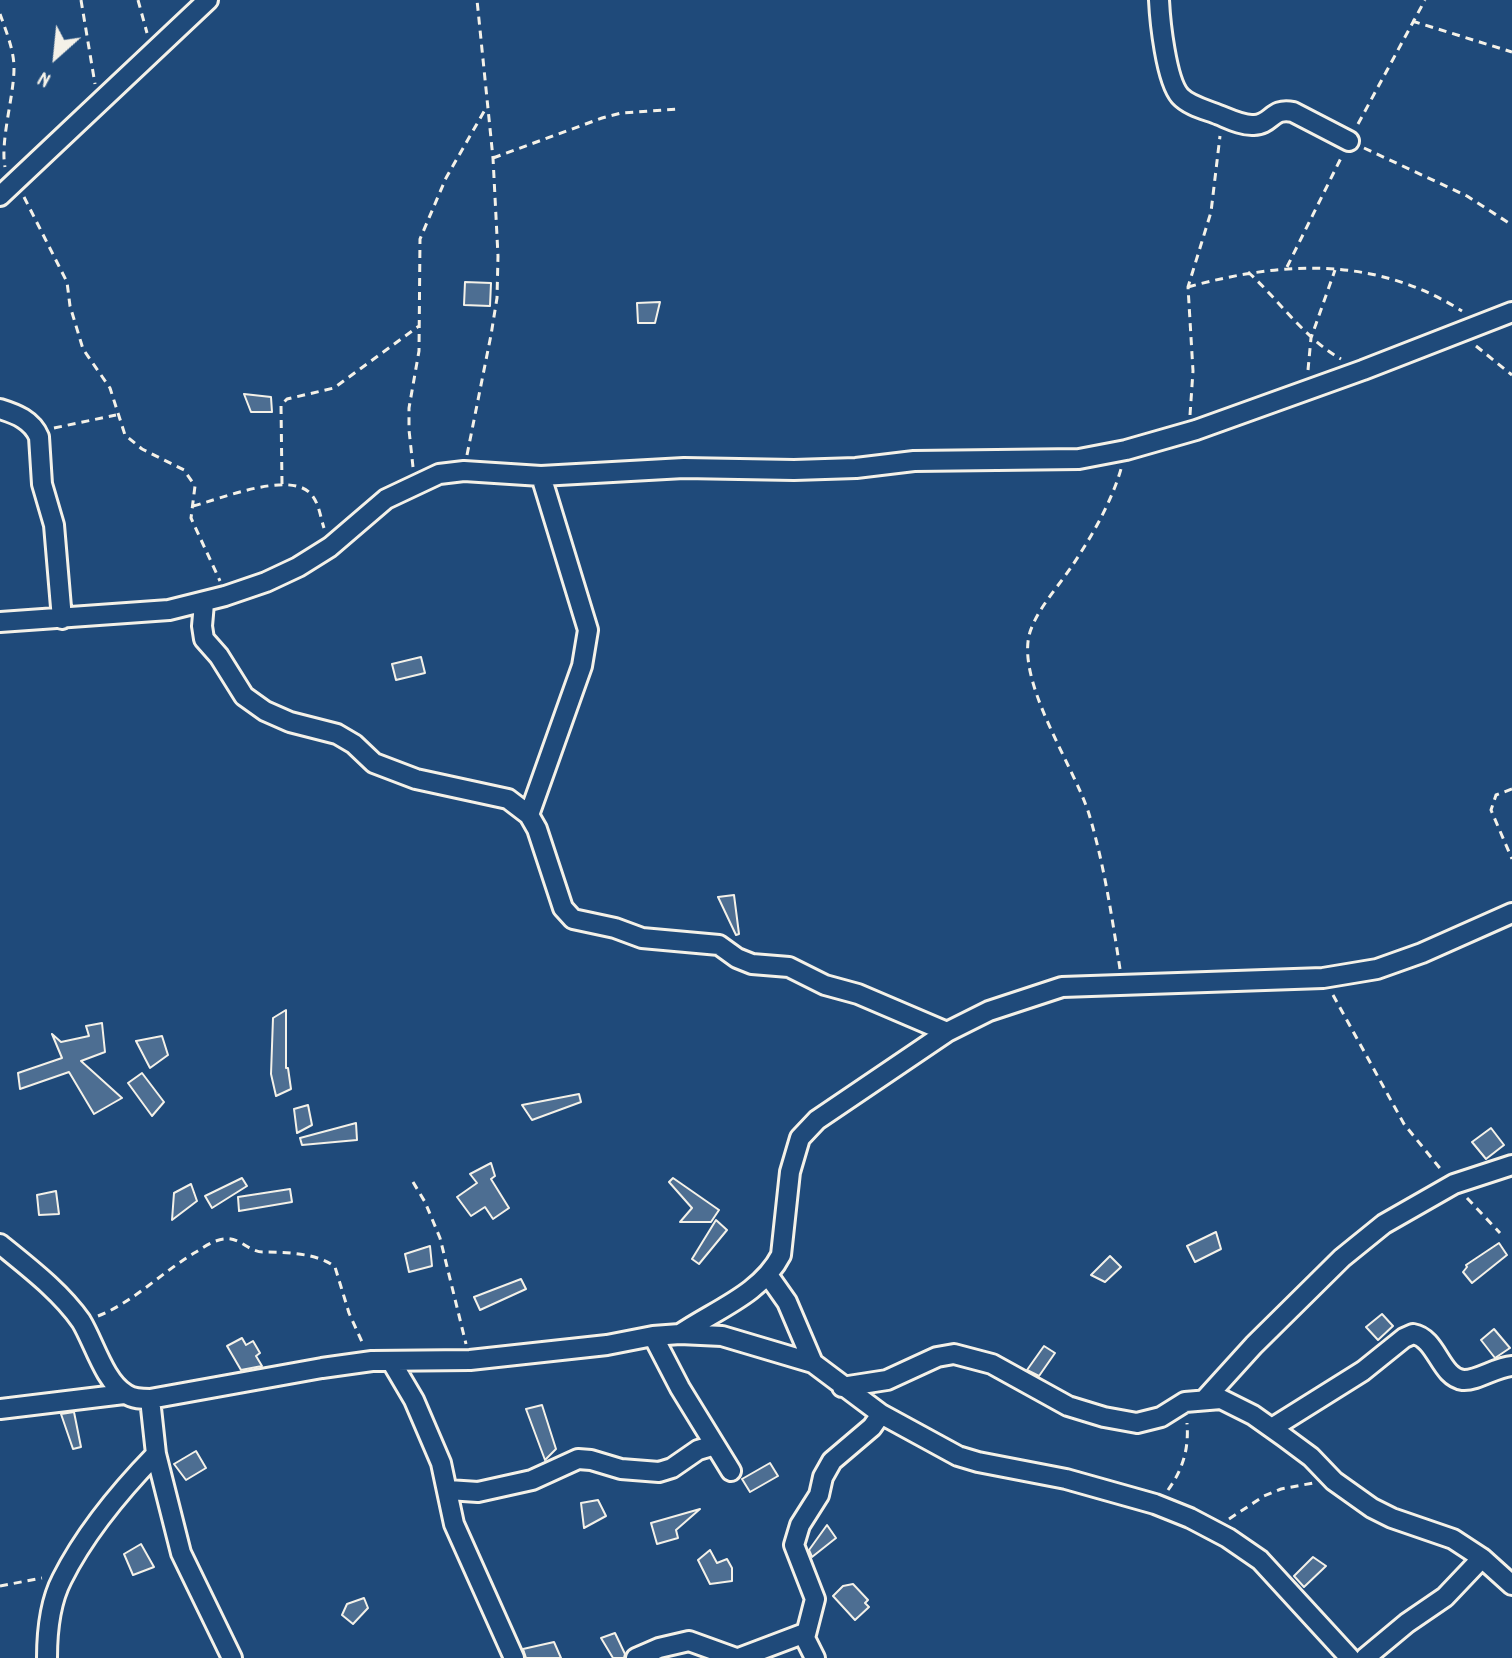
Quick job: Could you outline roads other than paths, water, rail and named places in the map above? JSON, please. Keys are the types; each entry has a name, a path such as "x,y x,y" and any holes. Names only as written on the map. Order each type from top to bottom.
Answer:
{"street":[{"path":"0,196 208,0"},
{"path":"1159,0 1160,24 1178,93 1189,102 1252,125 1260,125 1274,113 1284,110 1293,112 1349,141"},
{"path":"0,622 169,610 225,596 266,582 330,547 386,499 439,474 464,471 541,476 684,468 856,468 914,461 1079,459 1126,450 1196,430 1512,312"},
{"path":"0,409 20,416 36,430 41,446 42,484 54,525 62,619"},
{"path":"529,815 582,666 588,630 541,476"},
{"path":"204,603 204,639 219,656 244,696 265,711 290,722 337,734 354,744 374,763 416,779 508,799 529,815 541,839 563,908 573,919 615,928 642,938 719,945 752,964 789,967 825,985 858,994 947,1032"},
{"path":"680,1334 755,1288 781,1255 790,1172 800,1138 817,1120 947,1032 989,1011 1062,987 1323,978 1388,965 1512,913"},
{"path":"1205,1399 1254,1345 1342,1258 1384,1224 1454,1184 1512,1165"},
{"path":"0,1244 37,1275 81,1321 108,1374 124,1394"},
{"path":"768,1275 787,1302 813,1363"},
{"path":"1272,1428 1351,1380 1413,1334 1425,1340 1455,1377 1462,1380 1499,1367 1512,1366"},
{"path":"653,1336 680,1388 731,1471"},
{"path":"0,1409 124,1394 150,1399 382,1361 470,1360 607,1345 653,1336 722,1336 813,1363 881,1414 958,1456 1066,1479 1155,1504 1190,1518 1228,1538 1260,1560 1350,1658"},
{"path":"842,1387 887,1380 937,1357 954,1354 992,1364 1068,1406 1137,1423 1161,1417 1185,1402 1221,1399 1272,1428 1311,1457 1334,1481 1392,1518 1453,1539 1482,1558 1512,1585"},
{"path":"382,1361 414,1400 441,1463 454,1524 514,1658"},
{"path":"150,1399 156,1454 181,1553 232,1658"},
{"path":"815,1658 805,1633 815,1599 794,1545 800,1525 819,1495 823,1477 832,1461 872,1427 881,1414"},
{"path":"448,1490 478,1492 532,1480 578,1459 621,1469 659,1472 672,1468 698,1450 715,1445"},
{"path":"47,1658 52,1608 66,1573 129,1482 156,1454"},
{"path":"1365,1658 1445,1597 1482,1558"},
{"path":"636,1658 659,1648 689,1641 737,1658 805,1633"}]}
